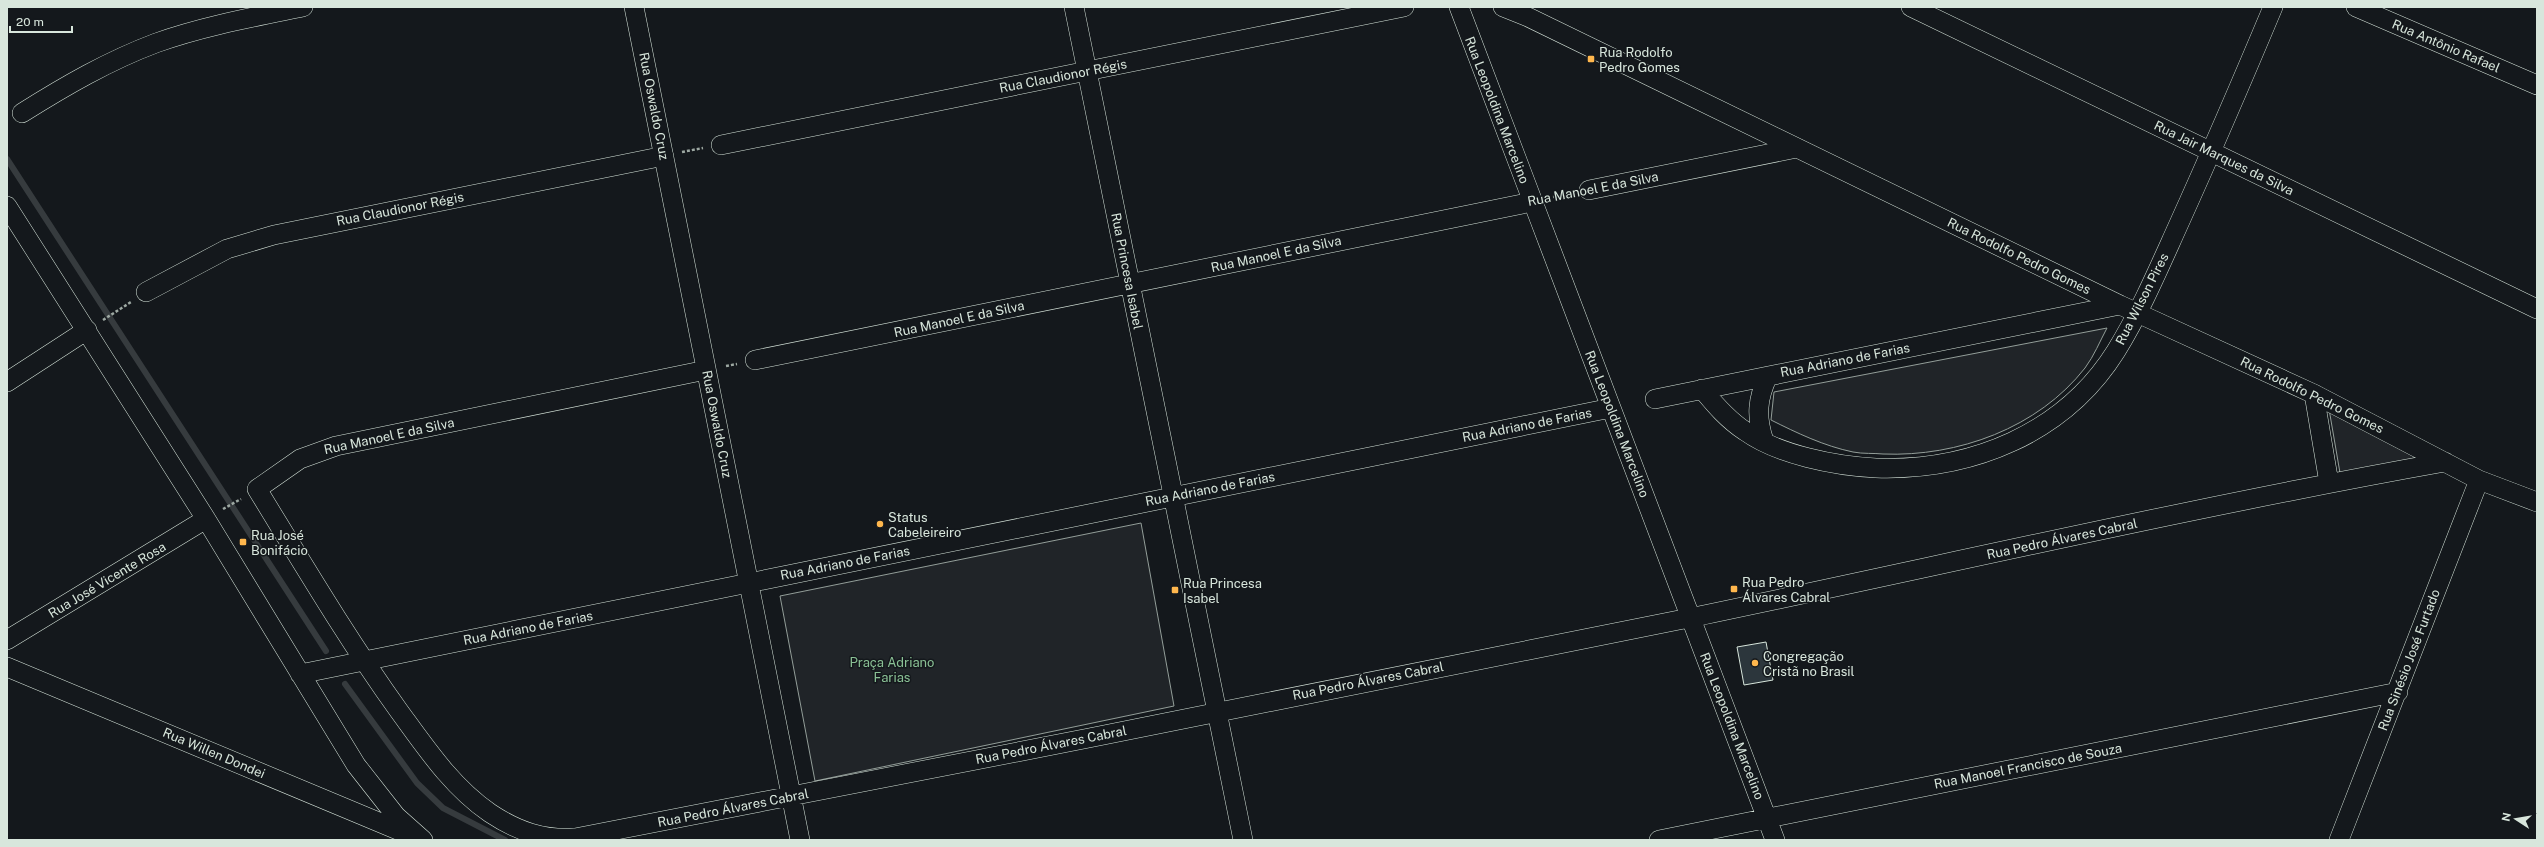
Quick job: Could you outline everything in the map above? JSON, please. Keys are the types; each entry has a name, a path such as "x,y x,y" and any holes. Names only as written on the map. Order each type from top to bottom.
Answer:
{"street":[{"path":"22,113 75,80 156,44 231,21 303,7"},
{"name":"Rua Oswaldo Cruz","path":"634,7 800,840"},
{"name":"Rua Princesa Isabel","path":"1074,7 1243,840"},
{"name":"Rua Claudionor Régis","path":"721,145 1404,7"},
{"name":"Rua Leopoldina Marcelino","path":"1459,7 1775,840"},
{"name":"Rua Rodolfo Pedro Gomes","path":"1503,7 1528,17 2120,305 2314,394 2479,480 2537,502"},
{"name":"Rua Jair Marques da Silva","path":"1911,7 2537,310"},
{"name":"Rua Wilson Pires","path":"1702,389 1732,422 1764,441 1829,463 1862,467 1900,469 1930,466 1984,454 2013,443 2037,430 2077,400 2097,378 2115,352 2138,312 2212,152 2273,7"},
{"name":"Rua Antônio Rafael","path":"2356,7 2537,85"},
{"name":"Rua Manoel E da Silva","path":"1589,190 1797,148"},
{"name":"Rua Claudionor Régis","path":"146,292 227,249 274,235 664,156"},
{"name":"Rua Manoel E da Silva","path":"755,360 1532,202"},
{"path":"7,206 206,519 356,765 396,816 422,840"},
{"name":"Rua Adriano de Farias","path":"1655,399 2120,305"},
{"path":"7,382 87,330"},
{"name":"Rua Manoel E da Silva","path":"257,489 300,459 336,446 706,370"},
{"path":"1764,441 1757,413 1761,391 1768,376"},
{"path":"2314,394 2329,483"},
{"name":"Rua Adriano de Farias","path":"300,674 1610,408"},
{"name":"Rua Pedro Álvares Cabral","path":"363,661 436,760 464,791 500,819 543,838 575,838 791,797 1690,617 2329,483 2445,462"},
{"name":"Rua Sinésio José Furtado","path":"2339,840 2398,692 2479,480"},
{"path":"257,489 363,661"},
{"name":"Rua José Vicente Rosa","path":"7,640 206,519"},
{"name":"Rua Willen Dondei","path":"7,667 422,840"},
{"name":"Rua Manoel Francisco de Souza","path":"1659,840 2398,692"}],"path":[{"path":"664,156 721,145"},
{"name":"Rua Manoel E da Silva","path":"1532,202 1589,190"},
{"path":"87,330 146,292"},
{"path":"706,370 755,360"},
{"path":"206,519 257,489"}],"green space":[{"path":"2107,328 2085,368 2066,389 2044,407 2020,422 1994,435 1967,444 1911,454 1857,453 1821,443 1771,420 1774,392"},
{"path":"2329,409 2417,449 2413,461 2340,473"},
{"name":"Praça Adriano Farias","path":"1141,523 1174,706 815,781 780,596"}],"building":[{"name":"Congregação Cristã no Brasil","path":"1766,642 1773,680 1744,685 1737,647"}],"waterway":[{"path":"7,159 326,651"},
{"path":"345,684 417,783 443,808 505,840"}],"place":[{"name":"Rua Rodolfo Pedro Gomes","path":"1591,59"},
{"name":"Status Cabeleireiro","path":"880,524"},
{"name":"Rua José Bonifácio","path":"243,542"},
{"name":"Rua Pedro Álvares Cabral","path":"1734,589"},
{"name":"Rua Princesa Isabel","path":"1175,590"},
{"name":"Congregação Cristã no Brasil","path":"1755,663"}]}
